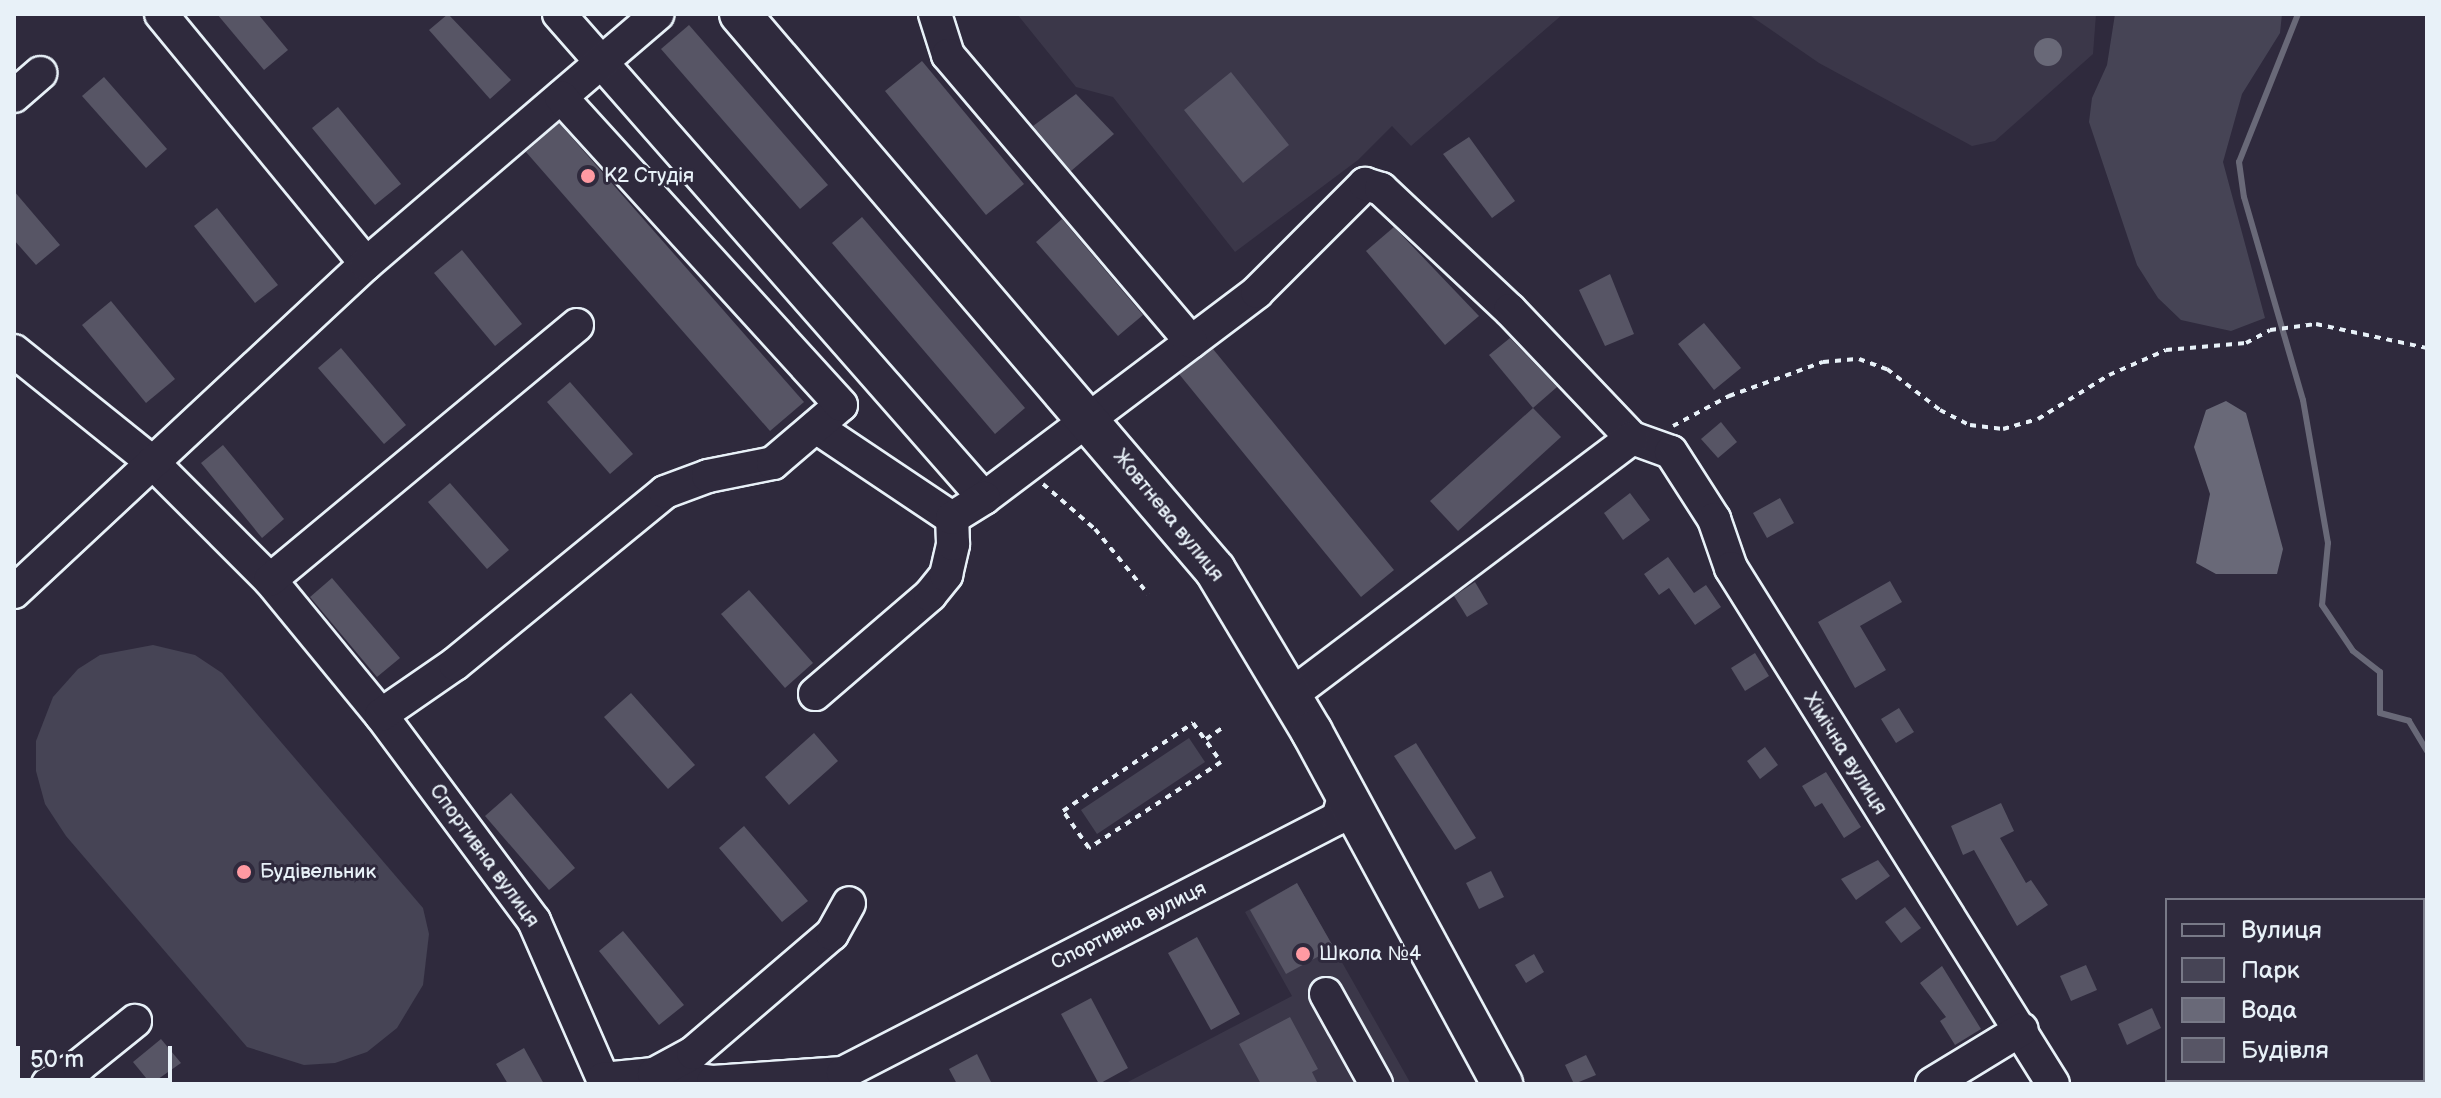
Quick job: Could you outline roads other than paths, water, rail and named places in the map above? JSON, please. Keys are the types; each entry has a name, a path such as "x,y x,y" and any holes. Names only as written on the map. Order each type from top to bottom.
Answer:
{"main road":[{"name":"Жовтнева вулиця","path":"740,14 1089,418 1215,570 1291,695 1502,1084"}],"street":[{"path":"161,14 366,264"},
{"path":"559,14 984,498"},
{"path":"14,592 366,264 658,14"},
{"path":"935,14 948,55 1191,342 984,498 952,518"},
{"path":"14,96 40,73"},
{"path":"381,715 455,664 665,492 708,476 773,463 841,405 561,97"},
{"name":"Хімічна вулиця","path":"1191,342 1257,292 1365,184 1381,189 1500,300 1638,440 1671,452 1707,508 1739,582 2022,1029 2053,1084"},
{"path":"270,580 577,325"},
{"name":"Спортивна вулиця","path":"14,351 152,462 270,580 381,715 534,921 601,1082 654,1074 713,1082 843,1073 1338,818 1345,793"},
{"path":"816,427 952,518"},
{"path":"1291,695 1638,440"},
{"path":"815,694 905,619 946,575 953,544 952,518"},
{"path":"654,1074 693,1053 832,934 849,903"},
{"path":"1326,994 1376,1084"},
{"path":"48,1084 135,1021"},
{"path":"1932,1084 2022,1029"}],"water":[{"path":"2048,38 2058,42 2062,52 2058,62 2048,66 2038,62 2034,52 2038,42"},
{"path":"2226,401 2246,413 2283,549 2277,574 2216,574 2196,563 2210,494 2194,447 2206,410"}],"waterway":[{"path":"2298,14 2239,162 2244,197 2303,400 2328,543 2322,605 2353,651 2380,672 2380,713 2409,721 2427,751"}],"place":[{"name":"К2 Студiя","path":"588,176"},
{"name":"Будівельник","path":"244,872"},
{"name":"Школа №4","path":"1303,954"}]}
